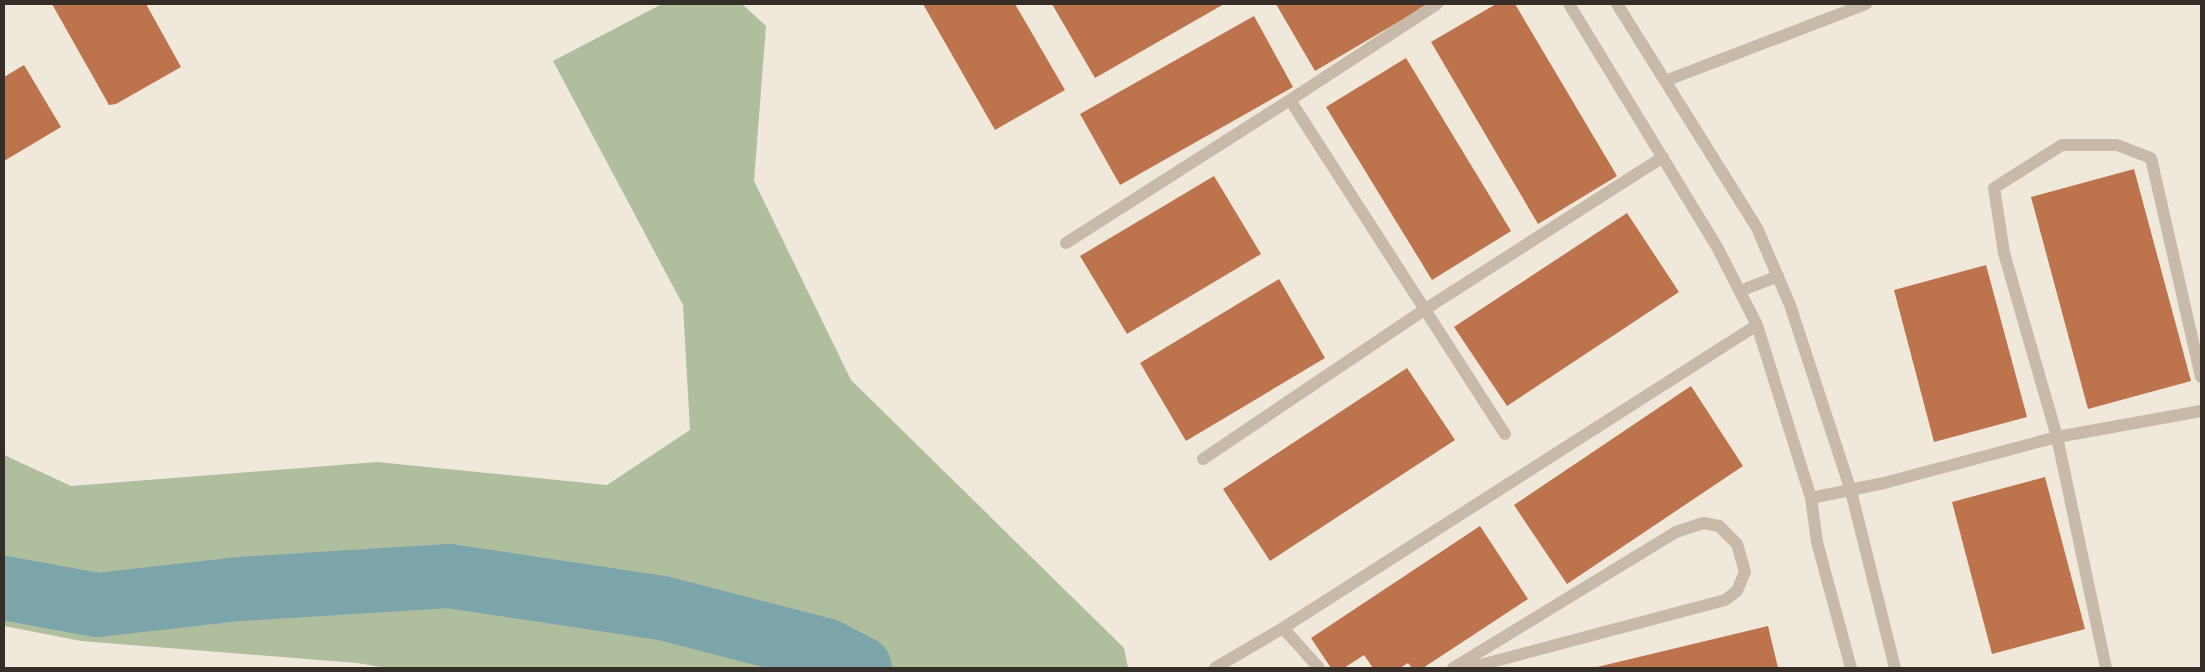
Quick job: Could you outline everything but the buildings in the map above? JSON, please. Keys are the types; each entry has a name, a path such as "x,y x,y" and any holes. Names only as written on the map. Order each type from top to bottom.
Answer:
{"street":[{"path":"1066,242 1437,4"},
{"path":"1570,4 1717,247 1757,325 1811,498 1817,542 1851,668"},
{"path":"1617,4 1756,228 1778,276 1790,305 1851,491 1896,668"},
{"path":"1665,81 1866,4"},
{"path":"1290,100 1505,434"},
{"path":"2106,668 2057,437 2004,253 1994,188 2062,145 2117,145 2151,158 2201,377"},
{"path":"1203,459 1424,310 1663,158"},
{"path":"1740,291 1778,276"},
{"path":"1215,668 1283,628 1757,325"},
{"path":"1811,498 1851,491 2057,437 2201,411"},
{"path":"1453,668 1676,532 1703,522 1719,526 1737,544 1745,572 1737,590 1725,600 1470,668"},
{"path":"1283,628 1319,668"}],"green space":[{"path":"662,4 742,4 766,26 754,181 851,380 1124,648 1128,668 387,668 357,663 81,641 4,626 4,455 71,486 377,462 607,485 690,430 683,305 553,61"}],"waterway":[{"path":"4,588 97,605 239,589 449,576 662,608 825,650 860,668"}]}
